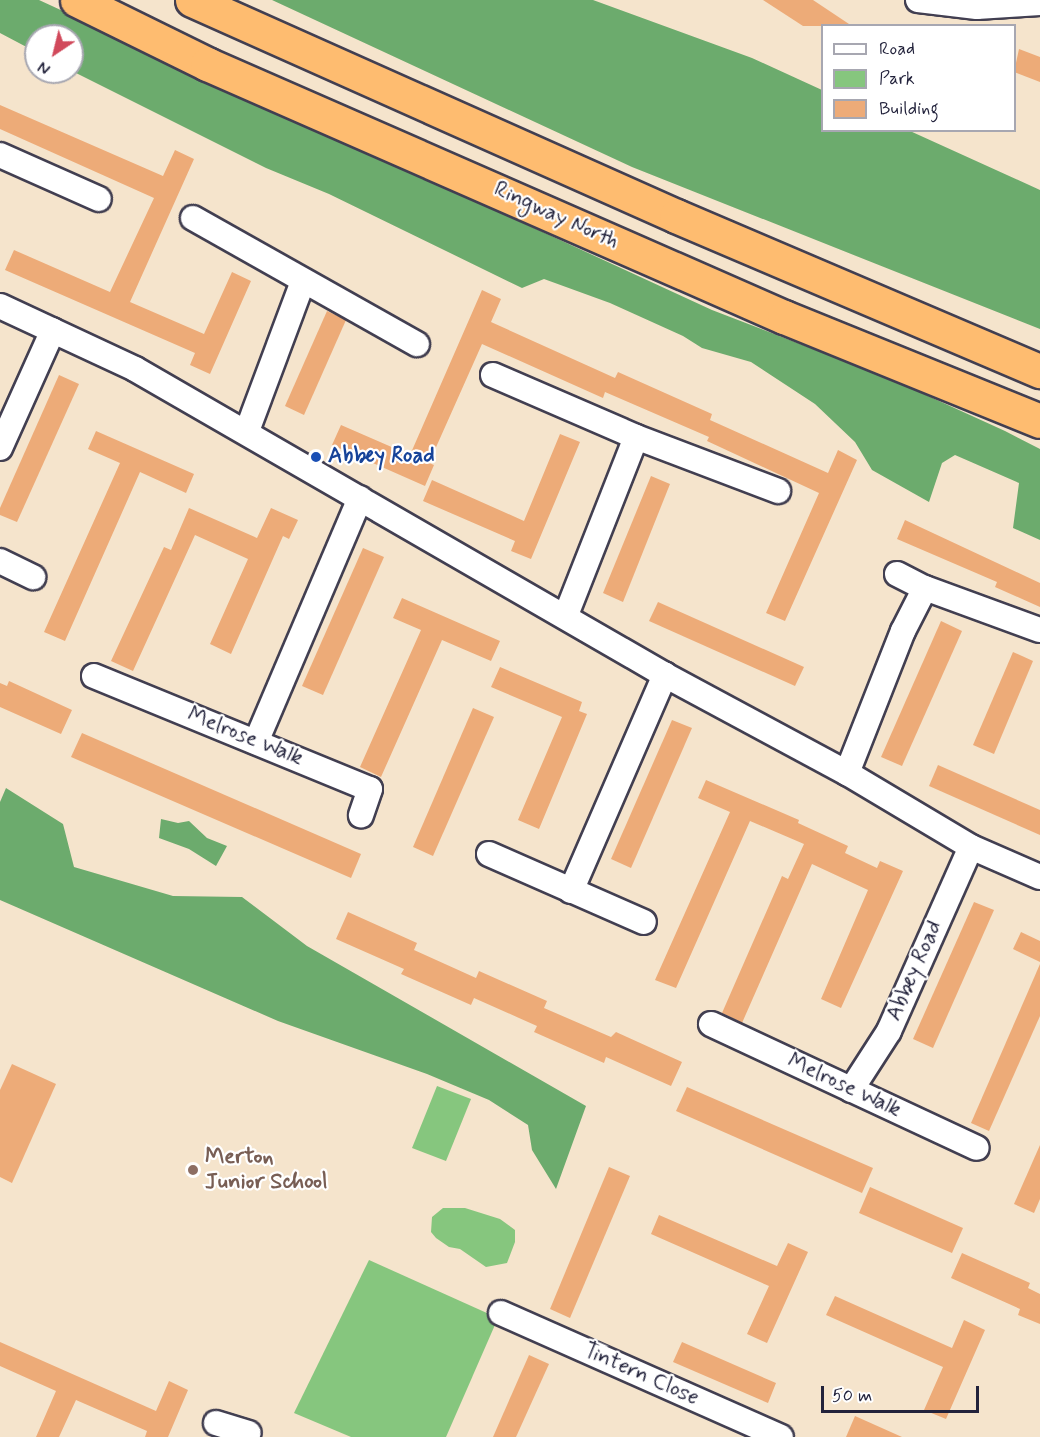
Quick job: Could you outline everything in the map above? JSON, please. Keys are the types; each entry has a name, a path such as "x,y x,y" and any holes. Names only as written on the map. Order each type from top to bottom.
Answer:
{"highway":[{"name":"Ringway North","path":"77,0 207,64 784,317 1040,421"},
{"path":"192,0 676,216 1031,366"},
{"path":"969,393 1040,431"}],"street":[{"path":"918,0 976,7 1040,3"},
{"path":"0,155 99,199"},
{"path":"194,218 303,281 402,344"},
{"path":"247,431 303,281"},
{"path":"0,306 135,369 566,615 665,675 847,773 971,847 1040,877"},
{"path":"0,448 53,330"},
{"path":"493,375 636,437 778,491"},
{"path":"566,615 636,437"},
{"path":"256,742 360,498"},
{"path":"0,561 33,577"},
{"path":"897,574 925,588 1040,630"},
{"path":"847,773 903,631 925,588"},
{"path":"571,891 665,675"},
{"name":"Melrose Walk","path":"94,676 369,789 361,815"},
{"name":"Abbey Road","path":"851,1090 889,1031 971,847"},
{"path":"489,854 644,922"},
{"name":"Melrose Walk","path":"711,1024 975,1152"},
{"name":"Tintern Close","path":"501,1312 781,1437"}],"green space":[{"path":"0,0 39,0 712,310 893,380 1005,431 1040,449 1040,540 1013,528 1019,483 955,455 942,463 929,502 872,470 855,442 815,404 751,362 702,348 683,336 610,303 544,279 522,288 329,194 266,168 84,77 84,24 24,24 24,46 0,33"},
{"path":"272,0 593,0 752,58 821,90 821,132 912,132 1040,190 1040,329 632,167"},
{"path":"6,788 63,824 74,867 173,896 242,897 307,946 586,1106 556,1189 532,1150 528,1125 489,1100 427,1074 278,1021 0,900 0,802"},
{"path":"161,819 178,823 189,821 207,838 227,846 216,866 189,849 159,838"},
{"path":"437,1086 471,1099 446,1161 412,1148"},
{"path":"443,1208 465,1208 500,1219 515,1230 515,1242 507,1263 486,1267 460,1249 449,1247 436,1238 431,1232 432,1217"},
{"path":"369,1260 498,1318 446,1437 351,1437 294,1413"}],"building":[{"path":"763,0 813,0 849,24 803,26"},
{"path":"1019,49 1040,57 1040,82 1016,73"},
{"path":"0,105 163,176 175,150 194,159 130,302 204,334 232,272 251,281 210,374 190,365 195,353 5,270 14,250 110,292 154,198 0,129"},
{"path":"482,290 501,299 491,322 615,378 618,372 712,414 710,420 828,473 838,450 857,460 785,621 766,613 819,493 707,441 709,437 605,392 603,398 482,344 429,463 434,465 425,486 332,445 341,425 410,455"},
{"path":"327,311 346,320 304,415 285,406"},
{"path":"59,375 79,384 17,522 0,515 0,508"},
{"path":"96,431 194,474 186,493 140,472 65,641 44,632 120,463 88,449"},
{"path":"560,434 580,442 531,559 511,551 515,541 423,501 432,480 524,521"},
{"path":"651,476 670,484 623,602 603,593"},
{"path":"189,508 257,538 271,508 298,520 289,539 283,536 231,654 210,644 248,559 195,535 133,671 111,661 164,547 171,550"},
{"path":"905,520 1040,583 1040,607 995,587 997,582 897,539"},
{"path":"363,548 384,557 323,695 302,686"},
{"path":"402,598 500,641 491,661 442,640 381,777 360,767 421,630 393,618"},
{"path":"658,602 804,667 795,686 649,621"},
{"path":"941,621 962,631 902,766 881,757"},
{"path":"1013,652 1033,661 994,754 973,745"},
{"path":"500,667 582,702 579,711 587,714 539,829 518,820 562,717 491,687"},
{"path":"9,681 72,710 61,734 0,707 0,683 7,686"},
{"path":"473,708 494,717 433,856 413,847"},
{"path":"672,720 692,728 631,868 611,859"},
{"path":"82,733 361,854 351,878 71,757"},
{"path":"938,765 1040,810 1040,835 929,786"},
{"path":"706,780 799,820 798,823 848,846 845,853 877,868 880,861 903,871 841,1008 821,999 868,890 812,864 742,1023 722,1013 782,876 788,879 804,844 750,821 676,988 655,980 730,812 698,798"},
{"path":"974,902 994,910 933,1048 913,1039"},
{"path":"348,912 417,943 414,950 476,978 479,971 547,1001 544,1008 611,1037 616,1032 682,1062 671,1086 606,1057 604,1063 534,1032 537,1026 474,998 471,1005 401,974 404,969 336,939"},
{"path":"1021,932 1040,941 1040,962 1013,949"},
{"path":"1040,964 1040,1016 989,1131 971,1123"},
{"path":"12,1064 56,1084 12,1183 0,1177 0,1090"},
{"path":"687,1087 873,1168 862,1193 676,1111"},
{"path":"1040,1145 1040,1199 1034,1213 1014,1204"},
{"path":"609,1167 630,1176 570,1318 550,1309"},
{"path":"870,1187 963,1228 952,1253 859,1213"},
{"path":"659,1215 777,1266 788,1243 808,1252 767,1343 747,1334 769,1286 651,1234"},
{"path":"962,1253 1030,1283 1028,1288 1040,1294 1040,1324 1018,1315 1020,1309 951,1278"},
{"path":"835,1296 952,1348 964,1320 985,1330 946,1419 924,1410 943,1367 826,1315"},
{"path":"0,1342 156,1411 169,1381 188,1390 168,1437 145,1437 147,1431 76,1400 59,1437 36,1437 56,1391 0,1366"},
{"path":"682,1342 776,1383 768,1403 673,1362"},
{"path":"529,1355 549,1364 516,1437 493,1437"},
{"path":"855,1416 902,1437 846,1437"}],"place":[{"name":"Abbey Road","path":"316,457"},
{"name":"Merton Junior School","path":"193,1170"}]}
